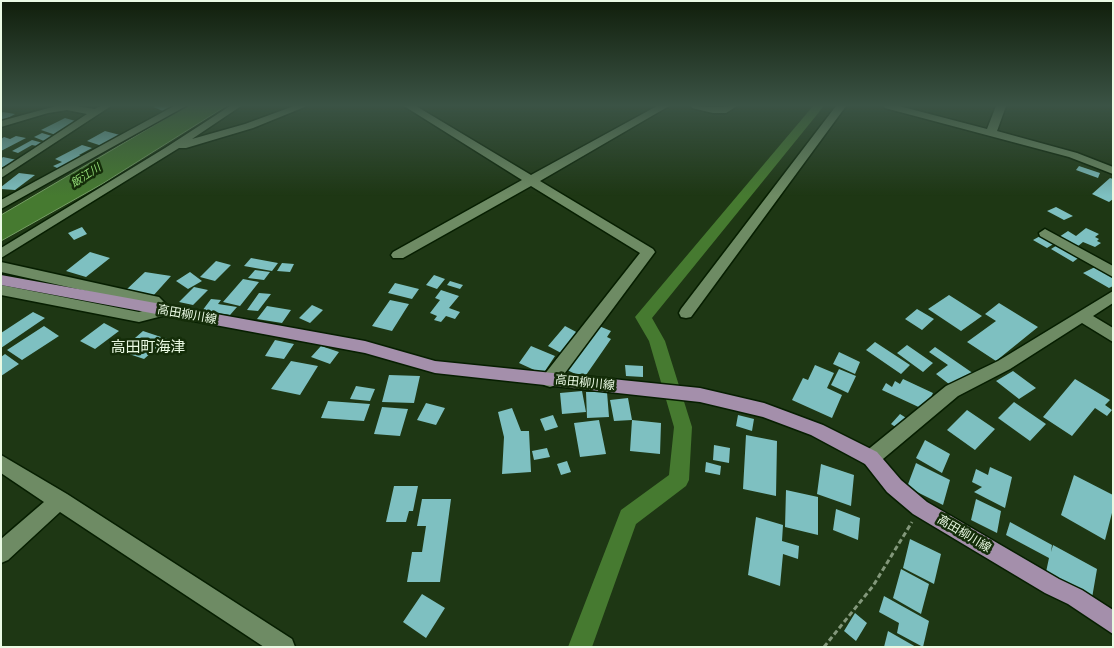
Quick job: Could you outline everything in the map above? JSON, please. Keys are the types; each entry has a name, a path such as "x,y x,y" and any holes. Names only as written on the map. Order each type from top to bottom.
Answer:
{"main road":[{"name":"高田柳川線","path":"1,280 364,347 435,368 700,395 764,410 817,430 871,458 894,486 920,508 1075,598 1113,624"}],"street":[{"path":"1,175 59,136"},
{"path":"1,205 126,136"},
{"path":"1,254 190,136"},
{"path":"169,150 218,136"},
{"path":"460,136 648,252 550,380"},
{"path":"398,255 610,136"},
{"path":"686,314 818,136"},
{"path":"1006,136 1073,155 1113,171"},
{"path":"1045,233 1113,272"},
{"path":"1,267 154,301 164,310"},
{"path":"1,290 139,317 164,310"},
{"path":"871,458 952,391 1004,366 1113,296"},
{"path":"1082,316 1113,336"},
{"path":"1,463 284,647"},
{"path":"1,553 60,500"}],"path":[{"path":"824,647 873,586 920,508"}],"water":[{"name":"飯江川","path":"135,136 178,136 102,184 1,241 1,215"}],"building":[{"path":"16,136 26,138 1,151 1,139 4,137 10,139"},
{"path":"36,136 52,136 44,141 34,137"},
{"path":"96,136 118,136 102,146 87,141"},
{"path":"32,140 43,143 37,146 32,145 18,153 12,151"},
{"path":"82,145 92,148 59,169 53,166 62,162 55,159"},
{"path":"3,157 17,160 1,168 1,159"},
{"path":"1079,166 1100,173 1098,178 1076,170"},
{"path":"19,173 35,175 15,190 1,189 1,187"},
{"path":"1110,178 1113,179 1113,199 1109,202 1092,194"},
{"path":"1056,207 1073,216 1064,220 1047,211"},
{"path":"82,227 87,234 74,240 68,233"},
{"path":"1086,228 1099,234 1095,237 1101,243 1095,247 1083,242 1077,247 1059,237 1068,231 1076,236"},
{"path":"1042,235 1055,243 1047,248 1033,240"},
{"path":"1059,244 1081,256 1073,262 1051,249"},
{"path":"90,252 110,258 86,277 66,271"},
{"path":"251,258 278,263 272,271 244,266"},
{"path":"216,261 231,265 215,281 200,277"},
{"path":"282,263 294,264 290,272 277,271"},
{"path":"1097,266 1113,275 1113,286 1109,288 1083,273"},
{"path":"255,270 270,272 264,280 248,278"},
{"path":"145,272 171,276 153,296 126,290"},
{"path":"190,272 202,281 188,289 176,281"},
{"path":"434,275 445,279 437,289 426,285"},
{"path":"243,279 259,282 240,306 223,302"},
{"path":"450,281 463,285 460,289 447,285"},
{"path":"395,283 419,289 412,299 388,293"},
{"path":"194,287 208,290 193,305 179,302"},
{"path":"441,290 459,296 449,308 460,312 455,319 446,316 441,322 434,320 437,316 430,313 440,300 435,298"},
{"path":"259,293 271,294 258,311 247,310"},
{"path":"949,295 982,316 961,331 928,309"},
{"path":"211,299 221,300 218,304 237,307 230,315 202,311"},
{"path":"390,300 409,304 392,331 372,326"},
{"path":"999,303 1038,327 996,361 967,342 996,321 985,314"},
{"path":"312,305 323,310 310,323 299,318"},
{"path":"267,306 291,310 282,323 257,319"},
{"path":"917,309 934,319 922,330 905,319"},
{"path":"33,312 45,318 1,348 1,333"},
{"path":"104,323 119,331 95,349 80,341"},
{"path":"44,326 59,336 22,360 7,350"},
{"path":"565,326 580,334 563,354 548,346"},
{"path":"599,326 611,331 607,337 611,339 584,378 567,370"},
{"path":"143,331 167,339 144,359 120,351"},
{"path":"275,340 294,344 284,359 265,356"},
{"path":"875,342 910,365 901,374 866,350"},
{"path":"907,345 933,363 923,372 897,353"},
{"path":"321,346 339,352 330,364 311,357"},
{"path":"531,346 555,356 543,374 519,363"},
{"path":"935,347 977,376 958,391 936,374 948,365 929,352"},
{"path":"839,352 860,362 855,374 833,364"},
{"path":"5,354 19,364 1,376 1,357"},
{"path":"291,361 318,366 300,395 271,389"},
{"path":"625,365 643,366 643,377 626,376"},
{"path":"815,365 834,373 827,388 842,395 832,418 792,400 803,378 808,380"},
{"path":"839,369 856,376 848,393 831,385"},
{"path":"1013,371 1036,388 1019,399 996,381"},
{"path":"389,375 420,376 414,403 382,402"},
{"path":"903,379 933,393 925,410 882,390 886,383 892,387 895,381 900,384"},
{"path":"1075,379 1110,400 1105,405 1112,410 1107,416 1095,408 1072,436 1043,417"},
{"path":"356,386 375,389 370,401 350,399"},
{"path":"582,391 586,412 562,414 560,393"},
{"path":"586,392 607,392 609,417 587,418"},
{"path":"628,398 632,420 614,421 610,400"},
{"path":"328,401 370,404 364,421 321,418"},
{"path":"1014,402 1046,424 1030,441 998,418"},
{"path":"426,403 445,408 436,425 417,420"},
{"path":"382,407 408,409 400,436 374,434"},
{"path":"512,408 521,431 529,431 531,472 502,474 504,437 498,412"},
{"path":"967,410 995,429 975,450 947,430"},
{"path":"900,414 911,421 903,432 891,424"},
{"path":"553,415 558,427 545,431 540,419"},
{"path":"738,415 754,419 752,431 736,426"},
{"path":"599,420 606,454 580,457 574,423"},
{"path":"632,420 661,423 660,454 630,451"},
{"path":"746,435 777,441 776,496 743,489"},
{"path":"925,440 950,454 942,473 916,458"},
{"path":"714,445 730,448 729,463 713,460"},
{"path":"547,448 550,457 534,460 532,451"},
{"path":"567,461 571,472 561,475 557,464"},
{"path":"706,462 721,466 720,475 705,472"},
{"path":"916,463 950,480 943,505 907,487"},
{"path":"821,464 854,475 851,506 817,494"},
{"path":"990,467 1012,477 1005,508 974,492 982,487 972,482 976,469 988,475"},
{"path":"1074,475 1113,495 1113,509 1105,540 1061,515"},
{"path":"394,486 418,486 413,511 409,511 406,522 386,522"},
{"path":"786,490 818,497 818,535 785,527"},
{"path":"422,499 451,499 440,582 407,582 412,552 422,552 426,526 417,526"},
{"path":"976,499 1001,511 997,533 971,520"},
{"path":"836,509 860,518 858,540 833,530"},
{"path":"756,517 783,525 782,541 799,546 798,559 783,554 780,586 748,575"},
{"path":"1010,522 1052,545 1051,552 1053,545 1097,569 1092,598 1046,572 1049,558 1006,535"},
{"path":"910,539 941,554 934,584 903,568"},
{"path":"901,569 929,584 921,614 893,598"},
{"path":"422,594 445,608 426,638 403,622"},
{"path":"884,596 929,621 923,647 897,633 899,623 879,612"},
{"path":"855,613 867,623 856,641 844,631"},
{"path":"888,631 916,647 884,647"}],"waterway":[{"path":"580,647 628,517 679,480 683,427 657,341 643,317 794,136"}],"district":[{"name":"高田町海津","path":"148,348"}]}
